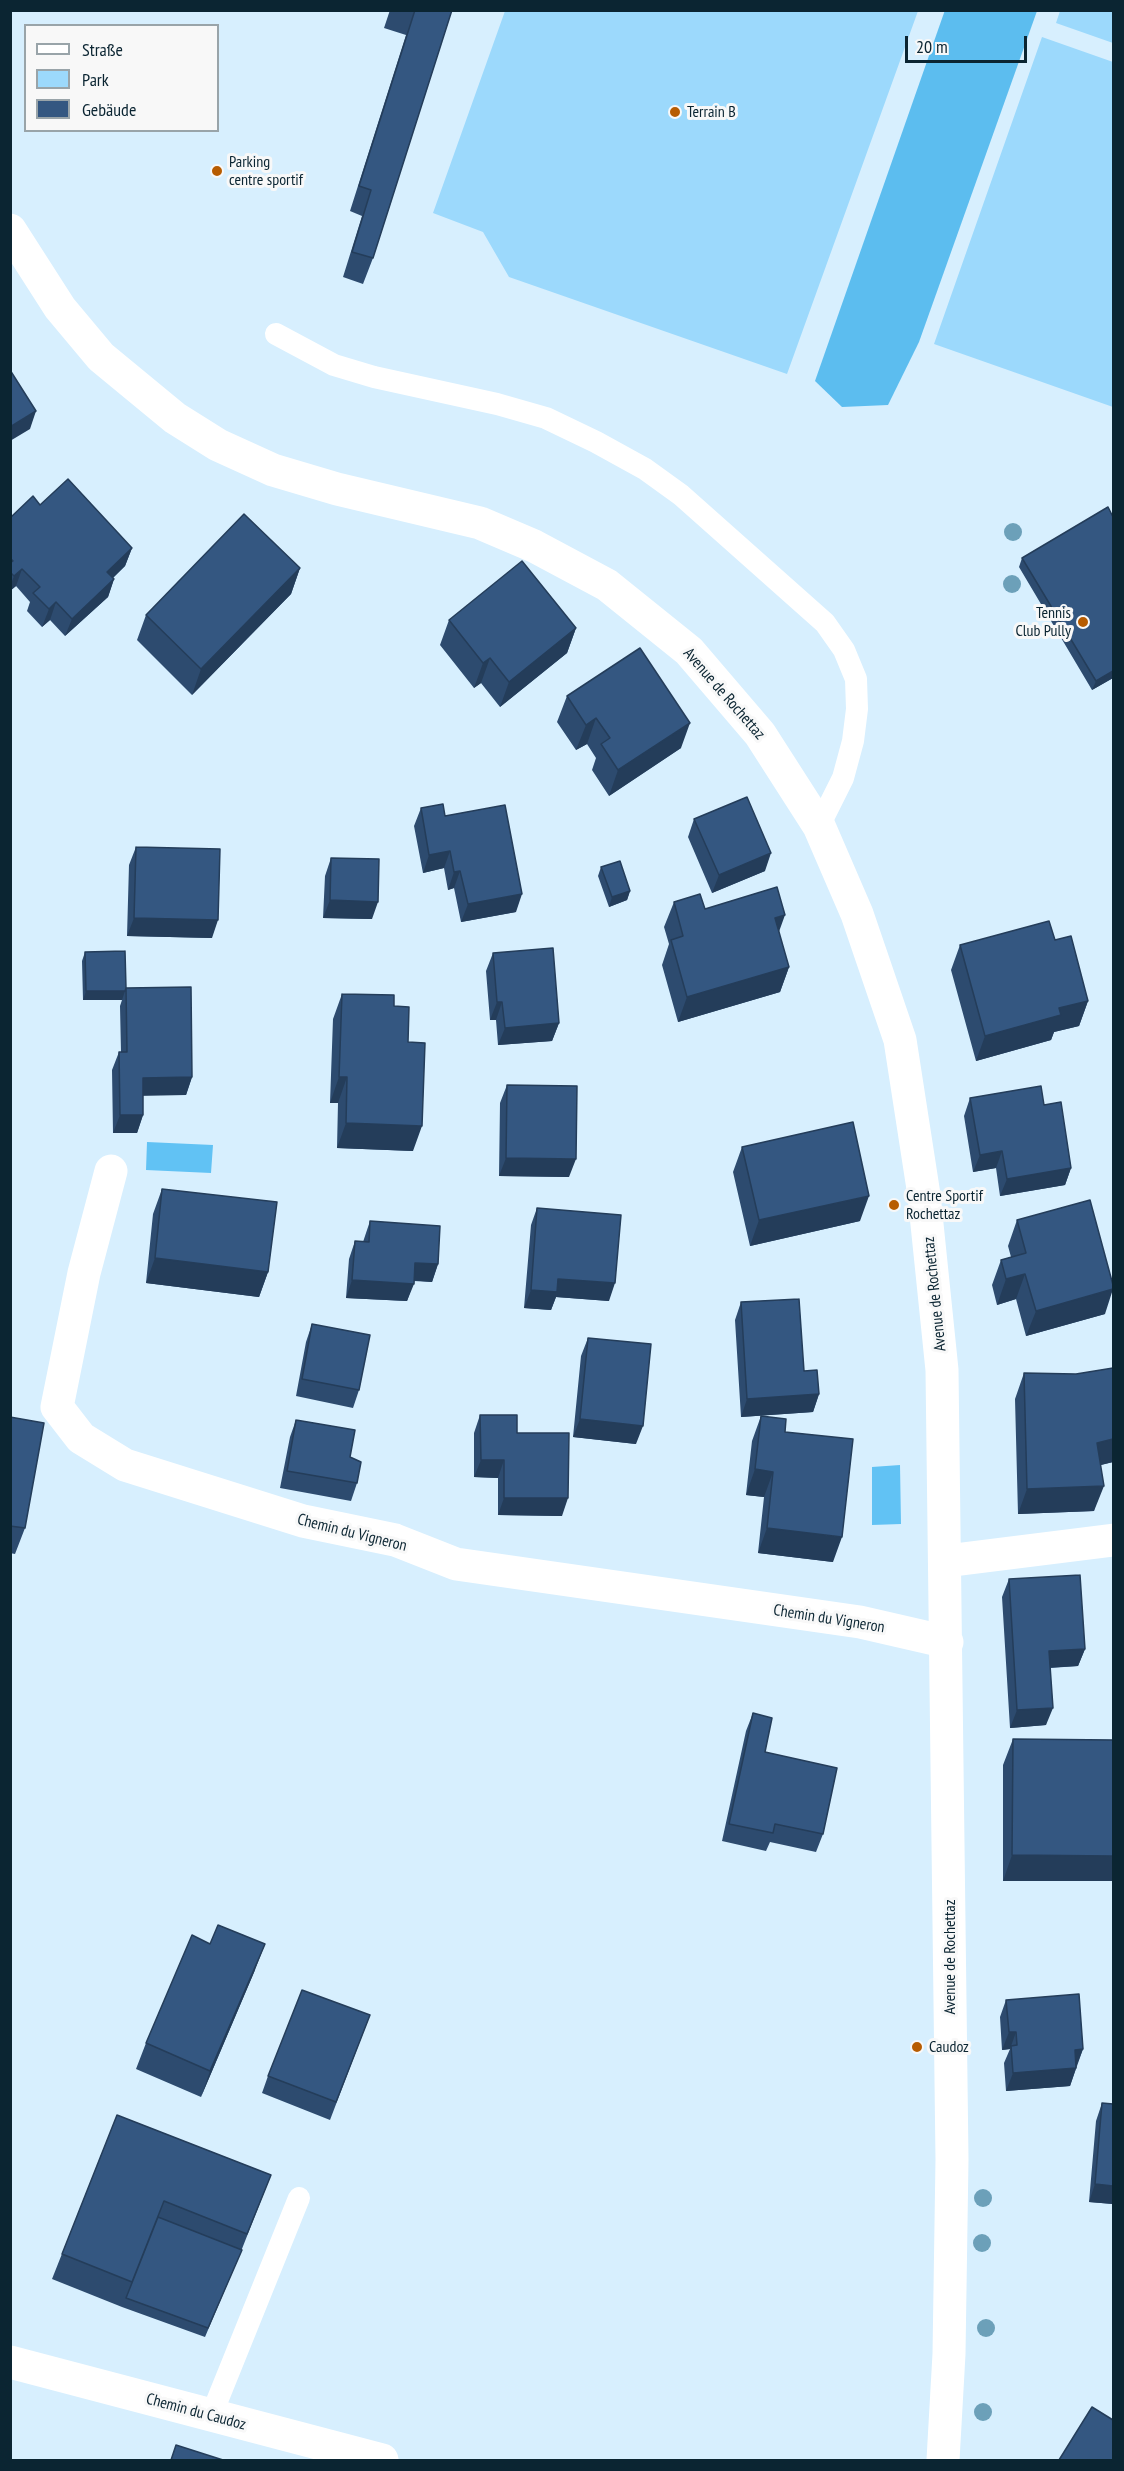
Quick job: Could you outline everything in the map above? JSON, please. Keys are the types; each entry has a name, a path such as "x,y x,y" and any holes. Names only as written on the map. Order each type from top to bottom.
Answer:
{"street":[{"name":"Avenue de Rochettaz","path":"10,230 60,308 101,357 175,418 218,445 273,470 337,489 480,523 534,546 607,585 689,651 760,734 819,826 857,914 900,1040 924,1195 939,1326 946,1560 952,2159 949,2354 943,2460"},
{"name":"Chemin du Vigneron","path":"111,1171 84,1273 57,1407 81,1438 125,1465 303,1521 396,1540 456,1564 860,1622 947,1642"},
{"path":"946,1560 1113,1540"},
{"name":"Chemin du Caudoz","path":"10,2362 382,2460"}],"lane":[{"path":"276,334 334,365 374,377 526,412 546,418 596,442 645,469 681,495 825,623 844,650 856,679 857,709 853,741 843,778 819,826"},
{"path":"211,2416 299,2198"}],"green space":[{"name":"Terrain B","path":"505,11 918,11 787,374 509,277 483,232 433,213"},
{"path":"1060,11 1113,11 1113,43 1056,23"},
{"path":"1042,37 1113,62 1113,407 934,344"}],"shaded area":[{"path":"945,10 1037,11 919,342 888,405 842,407 815,381"},
{"path":"147,1142 213,1145 211,1173 146,1170"},
{"path":"900,1465 901,1524 872,1525 872,1467"}],"building":[{"path":"415,10 452,10 373,258 352,252 371,190 359,186"},
{"path":"10,370 36,411 10,427"},
{"path":"68,479 132,548 107,572 114,579 72,619 56,602 49,609 33,593 40,587 22,569 14,576 10,572 10,563 13,561 10,558 10,518 33,496 40,505"},
{"name":"Tennis Club Pully","path":"1108,507 1113,517 1113,671 1096,681 1022,558"},
{"path":"244,514 300,568 201,669 146,615"},
{"path":"522,561 576,628 509,682 490,658 483,663 449,620"},
{"path":"640,648 690,723 618,770 601,744 610,738 596,718 586,725 567,696"},
{"path":"747,797 771,853 719,875 694,819"},
{"path":"443,804 445,816 505,805 522,894 468,904 460,871 454,872 450,851 429,855 421,808"},
{"path":"136,847 220,849 218,920 134,918"},
{"path":"331,858 379,859 378,902 330,900"},
{"path":"620,861 630,891 612,897 601,867"},
{"path":"777,887 785,915 775,918 789,967 687,997 671,940 683,936 674,902 700,894 705,909"},
{"path":"1049,921 1055,940 1071,936 1088,1001 1059,1008 1061,1015 985,1036 960,945"},
{"path":"553,948 559,1023 505,1028 502,1002 497,1002 493,953"},
{"path":"125,951 125,991 86,991 85,952"},
{"path":"191,987 192,1077 143,1078 143,1115 120,1115 119,1052 127,1052 126,988"},
{"path":"342,994 394,995 394,1006 409,1007 408,1042 425,1043 422,1126 346,1123 347,1077 339,1077"},
{"path":"507,1085 577,1086 576,1159 506,1158"},
{"path":"1041,1086 1044,1105 1061,1102 1071,1168 1007,1179 1002,1151 980,1155 970,1098"},
{"path":"853,1122 869,1196 759,1220 742,1147"},
{"path":"162,1189 277,1202 268,1272 155,1258"},
{"path":"1090,1200 1113,1289 1036,1311 1025,1274 1006,1279 1001,1260 1026,1253 1017,1220"},
{"path":"537,1208 621,1215 615,1283 558,1279 557,1292 531,1290"},
{"path":"370,1221 440,1226 438,1264 415,1263 414,1284 352,1280 355,1241 369,1242"},
{"path":"799,1299 804,1371 817,1370 819,1394 747,1399 741,1302"},
{"path":"312,1324 370,1335 359,1390 302,1379"},
{"path":"588,1338 651,1344 643,1426 580,1419"},
{"path":"1113,1368 1113,1439 1097,1443 1104,1486 1027,1489 1024,1373 1076,1374"},
{"path":"480,1415 517,1415 517,1433 569,1433 568,1498 504,1498 504,1460 481,1460"},
{"path":"761,1416 786,1419 785,1432 853,1439 842,1537 767,1528 773,1472 755,1469"},
{"path":"10,1417 44,1423 25,1528 10,1526"},
{"path":"296,1420 355,1430 350,1457 361,1462 357,1483 287,1471"},
{"path":"1080,1575 1085,1649 1049,1651 1053,1708 1017,1710 1009,1579"},
{"path":"753,1713 772,1718 765,1752 837,1768 823,1834 775,1824 773,1833 729,1824"},
{"path":"1013,1739 1113,1740 1113,1856 1012,1855"},
{"path":"218,1925 265,1944 210,2071 146,2043 192,1935 210,1944"},
{"path":"302,1990 370,2015 336,2102 268,2076"},
{"path":"1079,1994 1083,2049 1075,2050 1076,2068 1013,2073 1011,2046 1017,2045 1016,2032 1009,2032 1006,2000"},
{"path":"1102,2103 1113,2104 1113,2186 1095,2184"},
{"path":"117,2115 271,2175 247,2234 164,2201 132,2282 62,2254"},
{"path":"158,2217 242,2250 208,2328 126,2298"},
{"path":"1092,2407 1113,2420 1113,2460 1059,2460"},
{"path":"176,2445 223,2460 171,2460"}],"place":[{"name":"Terrain B","path":"675,112"},
{"name":"Parking centre sportif","path":"217,171"},
{"name":"Tennis Club Pully","path":"1083,622"},
{"name":"Centre Sportif Rochettaz","path":"894,1205"},
{"name":"Caudoz","path":"917,2047"}]}
